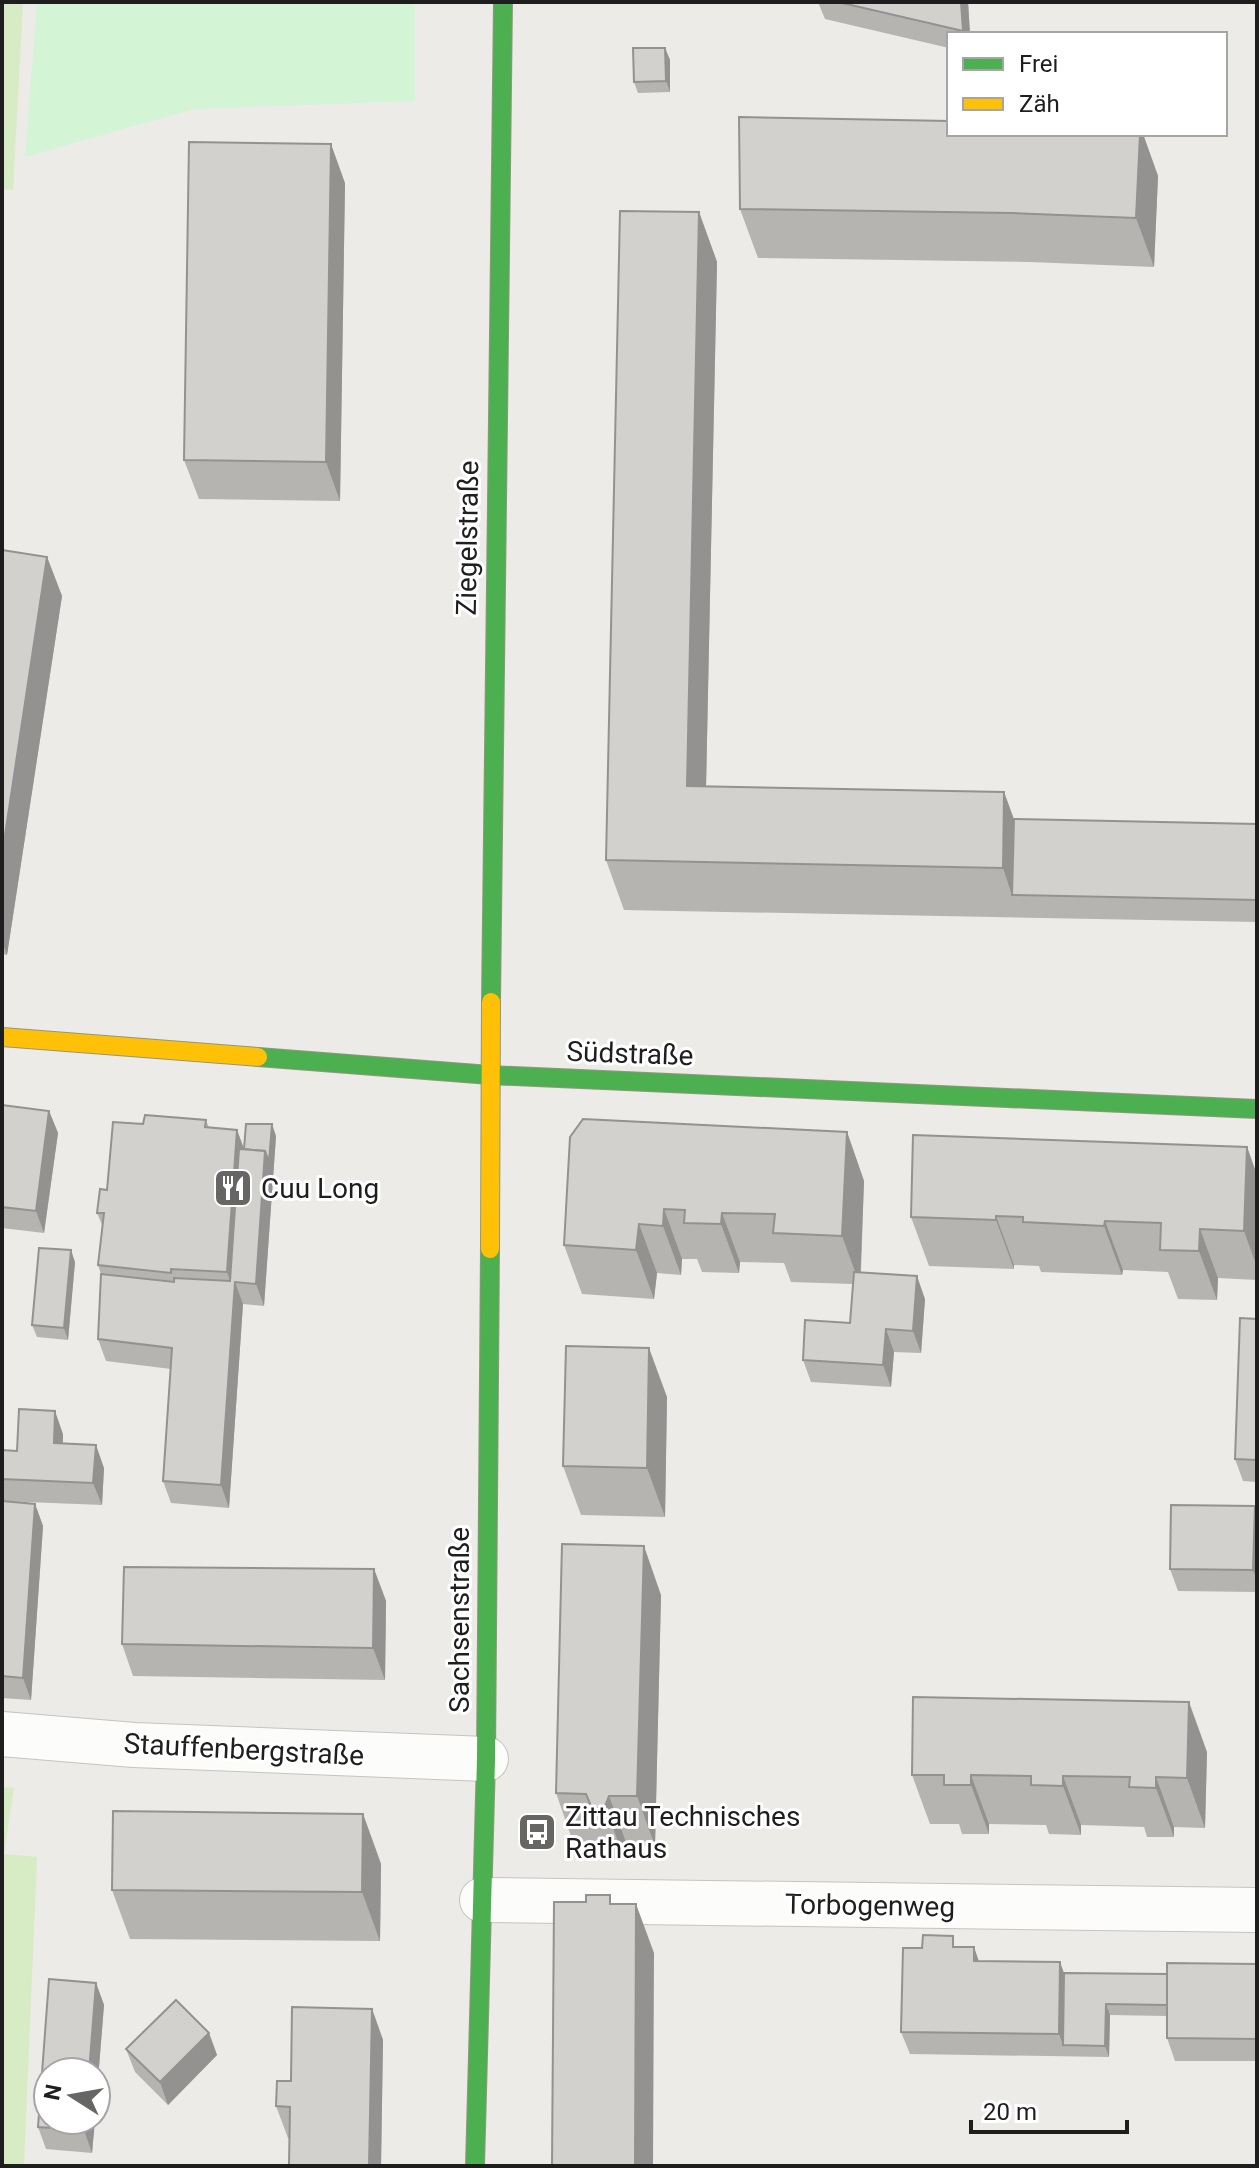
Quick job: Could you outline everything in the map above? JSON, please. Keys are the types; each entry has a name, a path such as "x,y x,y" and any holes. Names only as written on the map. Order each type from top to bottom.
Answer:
{"street":[{"name":"Ziegelstraße","path":"490,1075 503,2"},
{"name":"Südstraße","path":"2,1037 490,1075 1257,1109"},
{"name":"Sachsenstraße","path":"475,2166 486,1759 490,1075"},
{"name":"Stauffenbergstraße","path":"2,1734 134,1745 486,1759"},
{"name":"Torbogenweg","path":"482,1900 1257,1910"}],"green space":[{"path":"2,2 23,2 13,190 2,189"},
{"path":"37,2 415,2 415,101 194,109 25,157"},
{"path":"2,1787 14,1788 4,1854 37,1857 24,2166 2,2166"}],"building":[{"path":"838,2 961,2 963,31"},
{"path":"633,48 665,48 666,81 634,82"},
{"path":"739,117 947,121 947,136 1140,136 1136,218 740,209"},
{"path":"189,142 331,144 326,462 184,460"},
{"path":"620,211 699,212 687,786 1004,792 1003,868 606,860"},
{"path":"2,550 47,557 2,855"},
{"path":"1014,819 1257,824 1257,900 1012,895"},
{"path":"2,1105 49,1111 36,1211 2,1207"},
{"path":"145,1115 206,1120 205,1127 237,1130 227,1272 171,1269 171,1273 98,1265 104,1213 97,1213 100,1189 107,1190 113,1122 143,1124"},
{"path":"583,1119 847,1132 842,1236 773,1233 775,1214 722,1213 721,1224 684,1223 685,1210 664,1209 663,1226 639,1224 636,1250 564,1245 570,1137"},
{"path":"246,1124 272,1124 269,1162 265,1151 244,1149"},
{"path":"913,1135 1247,1147 1244,1231 1200,1229 1199,1251 1160,1250 1161,1223 1105,1221 1104,1226 1023,1222 1023,1217 996,1216 996,1220 911,1217"},
{"path":"239,1149 265,1151 256,1284 235,1282 221,1485 163,1481 172,1348 98,1339 101,1274 174,1282 174,1278 230,1281"},
{"path":"39,1248 71,1250 64,1328 32,1325"},
{"path":"854,1272 917,1276 913,1331 886,1329 883,1365 803,1360 805,1320 850,1323"},
{"path":"1240,1318 1257,1319 1257,1460 1235,1459"},
{"path":"566,1346 649,1348 647,1468 563,1466"},
{"path":"19,1409 55,1411 54,1443 96,1445 93,1483 2,1479 2,1450 17,1451"},
{"path":"2,1501 35,1504 23,1678 2,1676"},
{"path":"1171,1505 1255,1506 1253,1570 1170,1569"},
{"path":"562,1544 644,1546 637,1796 609,1796 605,1806 596,1808 591,1806 586,1794 556,1793"},
{"path":"124,1567 374,1569 373,1648 122,1644"},
{"path":"913,1697 1189,1702 1187,1778 1156,1777 1156,1788 1129,1787 1130,1777 1063,1776 1063,1786 1031,1785 1031,1776 971,1775 971,1785 944,1785 944,1775 912,1775"},
{"path":"113,1811 363,1814 362,1892 112,1890"},
{"path":"586,1895 610,1895 610,1904 636,1904 635,2166 552,2166 554,1902 586,1902"},
{"path":"923,1935 953,1936 953,1947 974,1947 974,1961 1060,1962 1059,2034 901,2032 903,1948 922,1948"},
{"path":"1167,1963 1257,1964 1257,2039 1167,2038"},
{"path":"1064,1973 1167,1974 1167,2005 1106,2004 1105,2046 1063,2045"},
{"path":"49,1979 96,1983 90,2056 43,2056"},
{"path":"176,2000 209,2033 160,2082 126,2049"},
{"path":"292,2007 372,2009 369,2166 289,2166 290,2107 276,2106 277,2081 291,2081"}],"traffic: fast":[{"path":"491,1002 503,2"},
{"path":"258,1057 490,1075 1257,1109"},
{"path":"475,2166 486,1759 490,1249"}],"traffic: slow":[{"path":"490,1249 491,1002"},
{"path":"2,1037 258,1057"}],"place":[{"name":"Cuu Long","path":"233,1188"},
{"name":"Zittau Technisches Rathaus","path":"537,1832"}]}
